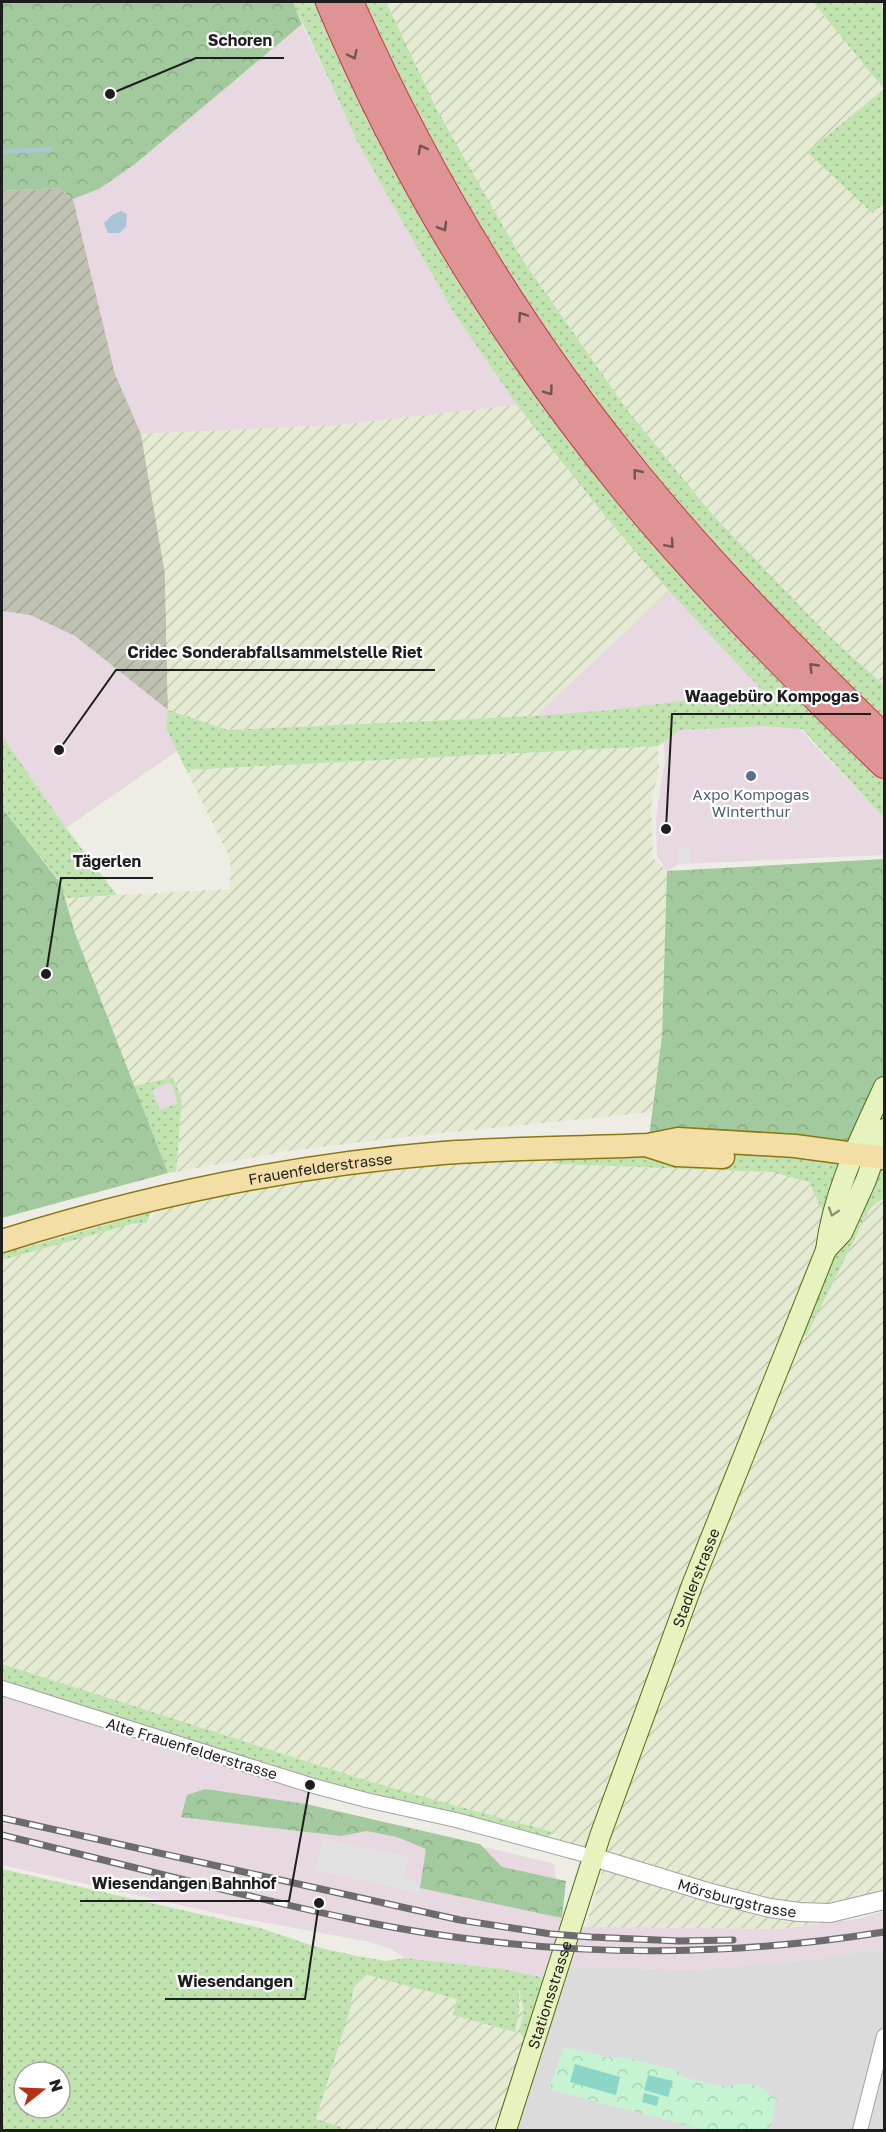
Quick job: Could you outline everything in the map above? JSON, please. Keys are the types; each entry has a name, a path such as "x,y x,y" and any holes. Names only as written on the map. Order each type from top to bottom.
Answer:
{"highway":[{"path":"328,2 378,108 434,212 492,307 558,402 626,492 702,579 788,670 885,765"},
{"path":"350,2 392,91 446,193 505,292 564,378 632,467 701,549 753,607 885,737"}],"main road":[{"path":"870,1163 885,1087"},
{"path":"870,1163 885,1129"},
{"name":"Frauenfelderstrasse","path":"2,1240 73,1218 171,1195 283,1173 443,1153 648,1145 677,1155 870,1163"},
{"name":"Stadlerstrasse","path":"593,1857 692,1586 826,1250 829,1225 870,1163"},
{"name":"Stationsstrasse","path":"506,2130 593,1857"}],"street":[{"name":"Alte Frauenfelderstrasse","path":"2,1688 310,1785 456,1820 593,1857"},
{"name":"Mörsburgstrasse","path":"593,1857 711,1893 789,1910 830,1913 885,1900"},
{"path":"860,2130 885,2036"}],"shaded area":[{"path":"386,2 884,2 884,685 829,636 712,514 628,411 522,259 437,110"},
{"path":"302,24 358,143 454,313 517,405 337,425 141,434 115,374 73,199 99,189 135,164"},
{"path":"59,188 73,199 115,374 141,434 165,573 168,710 75,636 30,615 2,611 2,191"},
{"path":"121,211 127,214 126,227 119,233 108,233 104,223 112,215"},
{"path":"517,405 601,511 669,591 535,716 228,730 168,710 165,573 141,434 337,425"},
{"path":"669,591 884,818 884,855 679,864 667,871 657,856 656,817 665,761 664,745 659,733 621,709 535,716"},
{"path":"2,611 30,615 75,636 168,710 166,728 177,751 66,828 2,736"},
{"path":"658,746 659,769 651,809 653,858 667,871 662,1036 652,1112 288,1151 176,1172 182,1100 173,1077 134,1086 75,933 66,898 230,889 229,856 186,770"},
{"path":"690,848 691,864 678,864 679,849"},
{"path":"171,1082 178,1103 160,1110 152,1090"},
{"path":"527,1150 558,1164 772,1172 809,1181 829,1225 808,1333 869,1210 884,1198 884,1900 830,1913 826,1923 778,1929 586,1927 605,1861 556,1847 556,1833 381,1785 2,1664 2,1260 132,1224 147,1223 171,1195"},
{"path":"2,1688 310,1785 307,1804 554,1864 562,1926 778,1929 858,1919 884,1911 884,1949 789,1962 691,1970 573,1966 544,1977 503,1969 405,1958 391,1949 370,1942 229,1916 2,1865"},
{"path":"323,1838 409,1857 404,1879 420,1883 418,1893 315,1870"},
{"path":"884,1949 884,2130 495,2130 544,1977 573,1966 691,1970 789,1962"},
{"path":"367,1974 457,1999 453,2015 514,2032 519,2013 519,1985 524,2012 519,2031 532,2049 506,2130 342,2130 341,2127 316,2120 350,2010 354,1986"},
{"path":"575,2064 620,2077 616,2095 570,2082"},
{"path":"648,2075 673,2081 668,2097 644,2090"},
{"path":"644,2093 659,2097 657,2106 642,2102"}],"green space":[{"path":"2,2 293,2 302,24 135,164 99,189 73,199 59,188 2,191"},
{"path":"293,2 386,2 437,110 522,259 628,411 712,514 829,636 884,685 884,818 802,729 766,726 680,730 658,746 186,770 166,728 168,710 228,730 535,716 621,709 762,690 669,591 601,511 517,405 454,313 358,143"},
{"path":"813,2 878,2 884,10 884,89"},
{"path":"884,89 884,204 872,213 807,152"},
{"path":"2,736 66,828 117,895 66,898 59,880 2,808"},
{"path":"2,808 61,884 75,933 168,1173 2,1218"},
{"path":"884,859 884,1087 854,1153 648,1145 662,1036 667,871"},
{"path":"173,1077 182,1100 176,1172 168,1173 134,1086","holes":["171,1082 178,1103 160,1110 152,1090"]},
{"path":"884,1087 884,1198 869,1210 804,1337 798,1338 829,1225 809,1182 772,1172 558,1164 527,1150 648,1145"},
{"path":"151,1212 147,1223 132,1224 2,1260 2,1254"},
{"path":"2,1664 381,1785 556,1833 547,1837 513,1837 366,1800 2,1688"},
{"path":"205,1789 306,1804 480,1844 502,1867 566,1881 562,1918 420,1888 426,1849 397,1837 367,1831 341,1836 181,1817 187,1795"},
{"path":"2,1869 260,1928 317,1947 357,1956 386,1961 405,1958 503,1969 546,1978 532,2049 519,2031 524,2012 519,1988 519,2013 515,2032 453,2015 457,1999 367,1975 354,1986 350,2010 316,2119 341,2127 342,2130 2,2130"},
{"path":"564,2047 607,2057 624,2057 679,2071 682,2077 724,2087 740,2084 759,2085 771,2096 777,2098 770,2130 704,2130 549,2089"}],"waterway":[{"path":"2,152 50,149"}],"railway":[{"path":"2,1818 460,1920 551,1934 591,1937 679,1941 733,1940"},
{"path":"2,1835 345,1918 439,1935 522,1945 574,1949 677,1951 781,1945 884,1932"}],"place":[{"name":"Schoren","path":"110,94"},
{"name":"Cridec Sonderabfallsammelstelle Riet","path":"59,750"},
{"name":"Axpo Kompogas Winterthur","path":"751,776"},
{"name":"Waagebüro Kompogas","path":"666,829"},
{"name":"Tägerlen","path":"46,974"},
{"name":"Wiesendangen Bahnhof","path":"310,1785"},
{"name":"Wiesendangen","path":"319,1903"}]}
